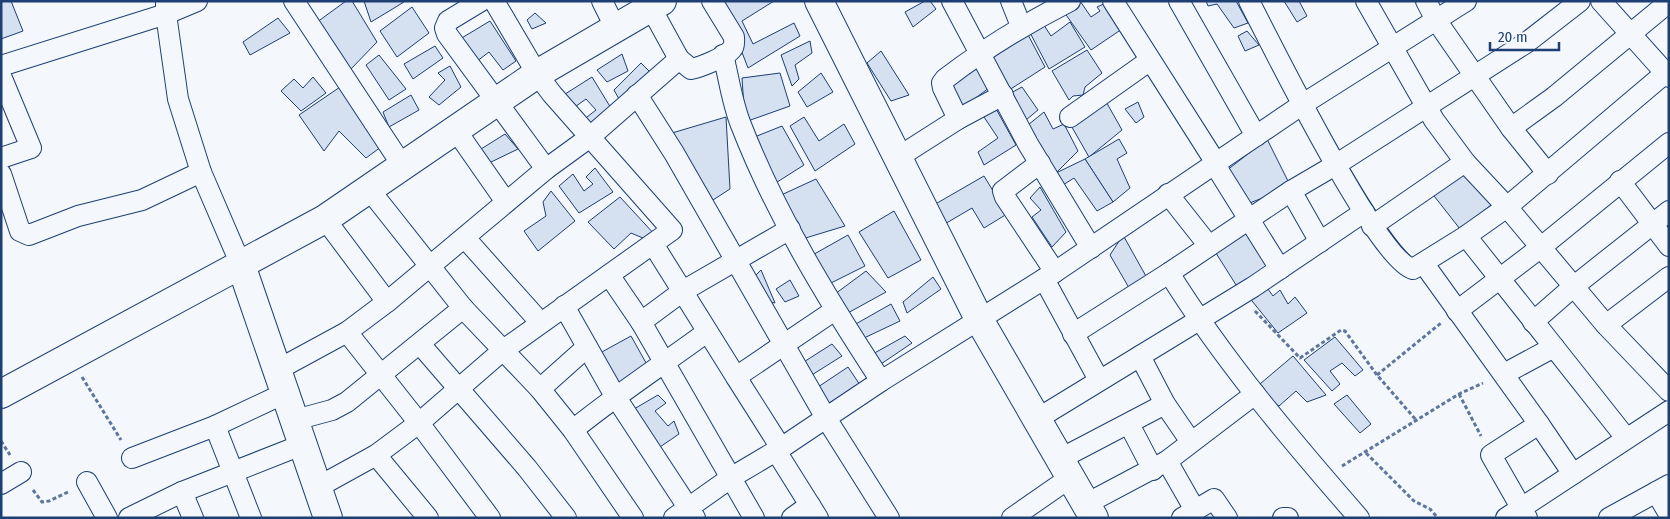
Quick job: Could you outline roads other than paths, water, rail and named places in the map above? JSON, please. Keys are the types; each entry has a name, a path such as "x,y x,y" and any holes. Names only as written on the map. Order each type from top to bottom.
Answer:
{"street":[{"path":"1,66 166,8 197,1"},
{"path":"294,1 402,165"},
{"path":"481,1 448,21 445,28 447,34 546,169"},
{"path":"318,487 376,455 419,423 502,351 540,322 669,234 672,230 537,74 494,1"},
{"path":"602,1 616,29"},
{"path":"1,394 325,219 537,74 656,5 679,59 691,68 701,68 733,49 734,37 712,1"},
{"path":"819,1 980,321 1090,511 1160,465 1255,394"},
{"path":"952,1 1040,163 1091,248"},
{"path":"1010,1 1021,26"},
{"path":"958,119 942,83 979,52 1021,26 1070,1"},
{"path":"1112,1 1216,163 1220,173 1280,269"},
{"path":"1179,1 1256,136"},
{"path":"1249,1 1303,104 1368,219 1406,267 1413,269 1424,264 1507,207 1668,74 1601,1"},
{"path":"1366,1 1425,107 1465,162 1507,207 1606,325 1669,391"},
{"path":"1426,1 1436,20 1511,128 1548,174"},
{"path":"564,306 615,396 686,514 732,477 779,450 881,381 980,321 1303,104 1466,1"},
{"path":"1074,334 1291,191 1337,164 1526,43 1580,1"},
{"path":"1511,128 1554,97 1669,2"},
{"path":"166,8 178,99 201,172 241,265 328,518"},
{"path":"723,55 740,123 790,229 835,310 881,381"},
{"path":"132,458 215,426 282,382 387,302 546,169 590,137 679,59"},
{"path":"1070,117 1149,61"},
{"path":"1,76 30,148 1,158"},
{"path":"897,158 958,119 1003,94"},
{"path":"637,95 674,153 826,418 889,518"},
{"path":"455,129 506,202"},
{"path":"1457,310 1500,280 1669,143"},
{"path":"1037,419 1240,295 1320,242 1368,219 1465,162"},
{"path":"1040,163 1003,191 1049,276 1074,334 1099,380"},
{"path":"1,174 20,231 29,235 78,216 142,200 201,172"},
{"path":"1620,181 1669,246"},
{"path":"368,188 463,308 540,390 573,430 632,518"},
{"path":"1291,191 1320,242"},
{"path":"1168,194 1209,246"},
{"path":"1533,322 1573,287 1669,211"},
{"path":"325,219 387,302"},
{"path":"641,322 683,291 790,229"},
{"path":"1466,236 1626,438"},
{"path":"465,238 540,322"},
{"path":"653,244 736,377 814,512 792,518"},
{"path":"1424,264 1504,374 1573,474"},
{"path":"1169,273 1198,320 1255,394 1359,518"},
{"path":"609,275 666,363 754,518"},
{"path":"1606,325 1669,277"},
{"path":"129,518 182,492 233,472 347,402 463,308"},
{"path":"736,377 783,343 835,310"},
{"path":"347,332 419,423 490,518"},
{"path":"573,430 615,396 666,363 707,332"},
{"path":"420,344 527,468 566,518"},
{"path":"540,390 587,347"},
{"path":"1504,374 1554,347"},
{"path":"1140,356 1165,404 1191,442"},
{"path":"1012,518 1065,468 1130,424 1165,404"},
{"path":"1539,424 1491,455 1518,515 1573,474 1669,411"},
{"path":"1130,424 1160,465 1188,514 1214,498 1227,518"},
{"path":"215,426 251,518"},
{"path":"376,455 428,518"},
{"path":"1,484 21,472"},
{"path":"87,482 107,518"},
{"path":"1609,518 1662,488 1669,514"},
{"path":"182,492 193,518"},
{"path":"1283,518 1288,518"}]}
